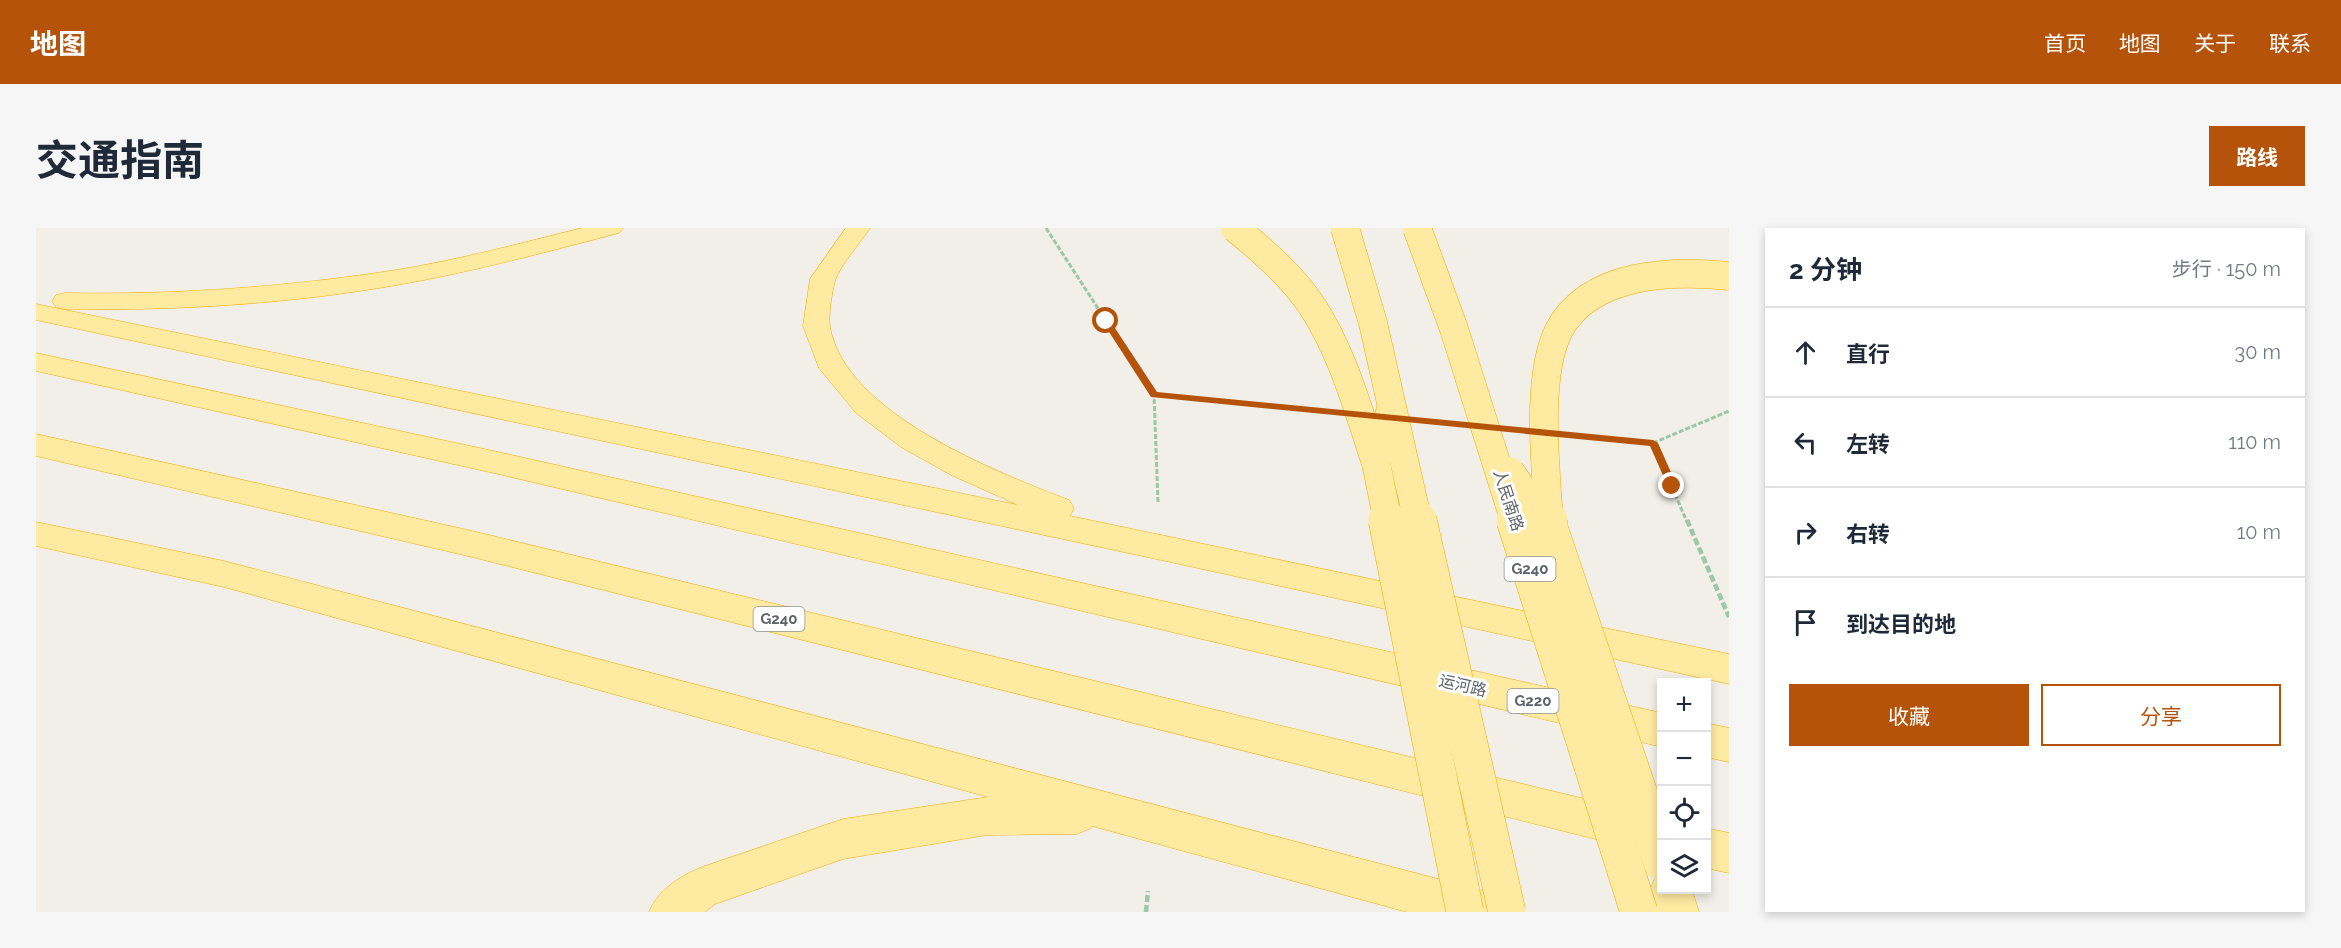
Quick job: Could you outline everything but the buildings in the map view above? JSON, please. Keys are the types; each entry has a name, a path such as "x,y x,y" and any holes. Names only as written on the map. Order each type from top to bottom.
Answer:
{"highway":[{"path":"36,301 113,303 233,296 367,282 481,260 611,228"},
{"path":"858,228 844,243 825,273 816,302 817,338 830,366 857,400 901,434 950,463 1024,496 1161,547"},
{"path":"1235,228 1263,250 1313,307 1346,378 1376,463 1465,912"},
{"path":"1345,228 1373,323 1404,412 1508,912"},
{"name":"人民南路","path":"1417,228 1454,329 1476,432 1639,912"},
{"path":"1657,847 1549,528 1546,417 1548,369 1559,330 1582,302 1613,284 1659,275 1729,276"},
{"path":"36,312 1161,547 1729,669"},
{"name":"运河路","path":"36,362 498,463 1657,729"},
{"path":"1376,463 1404,412"},
{"path":"1476,432 1549,528"},
{"name":"G240","path":"36,445 468,543 1657,836"},
{"path":"36,534 224,574 1484,912"},
{"path":"1711,741 1729,745"},
{"path":"670,912 702,888 843,840 987,816 1118,815"},
{"path":"1711,849 1729,853"},
{"path":"1672,894 1678,912"}],"path":[{"path":"1046,228 1154,394 1158,502"},
{"path":"1154,394 1332,412"},
{"path":"1570,435 1653,443 1729,411"},
{"path":"1404,412 1476,432"},
{"path":"1653,443 1729,617"},
{"path":"1146,912 1148,891"}],"route":[{"path":"1106,321 1154,394 1653,443 1672,486"}]}
